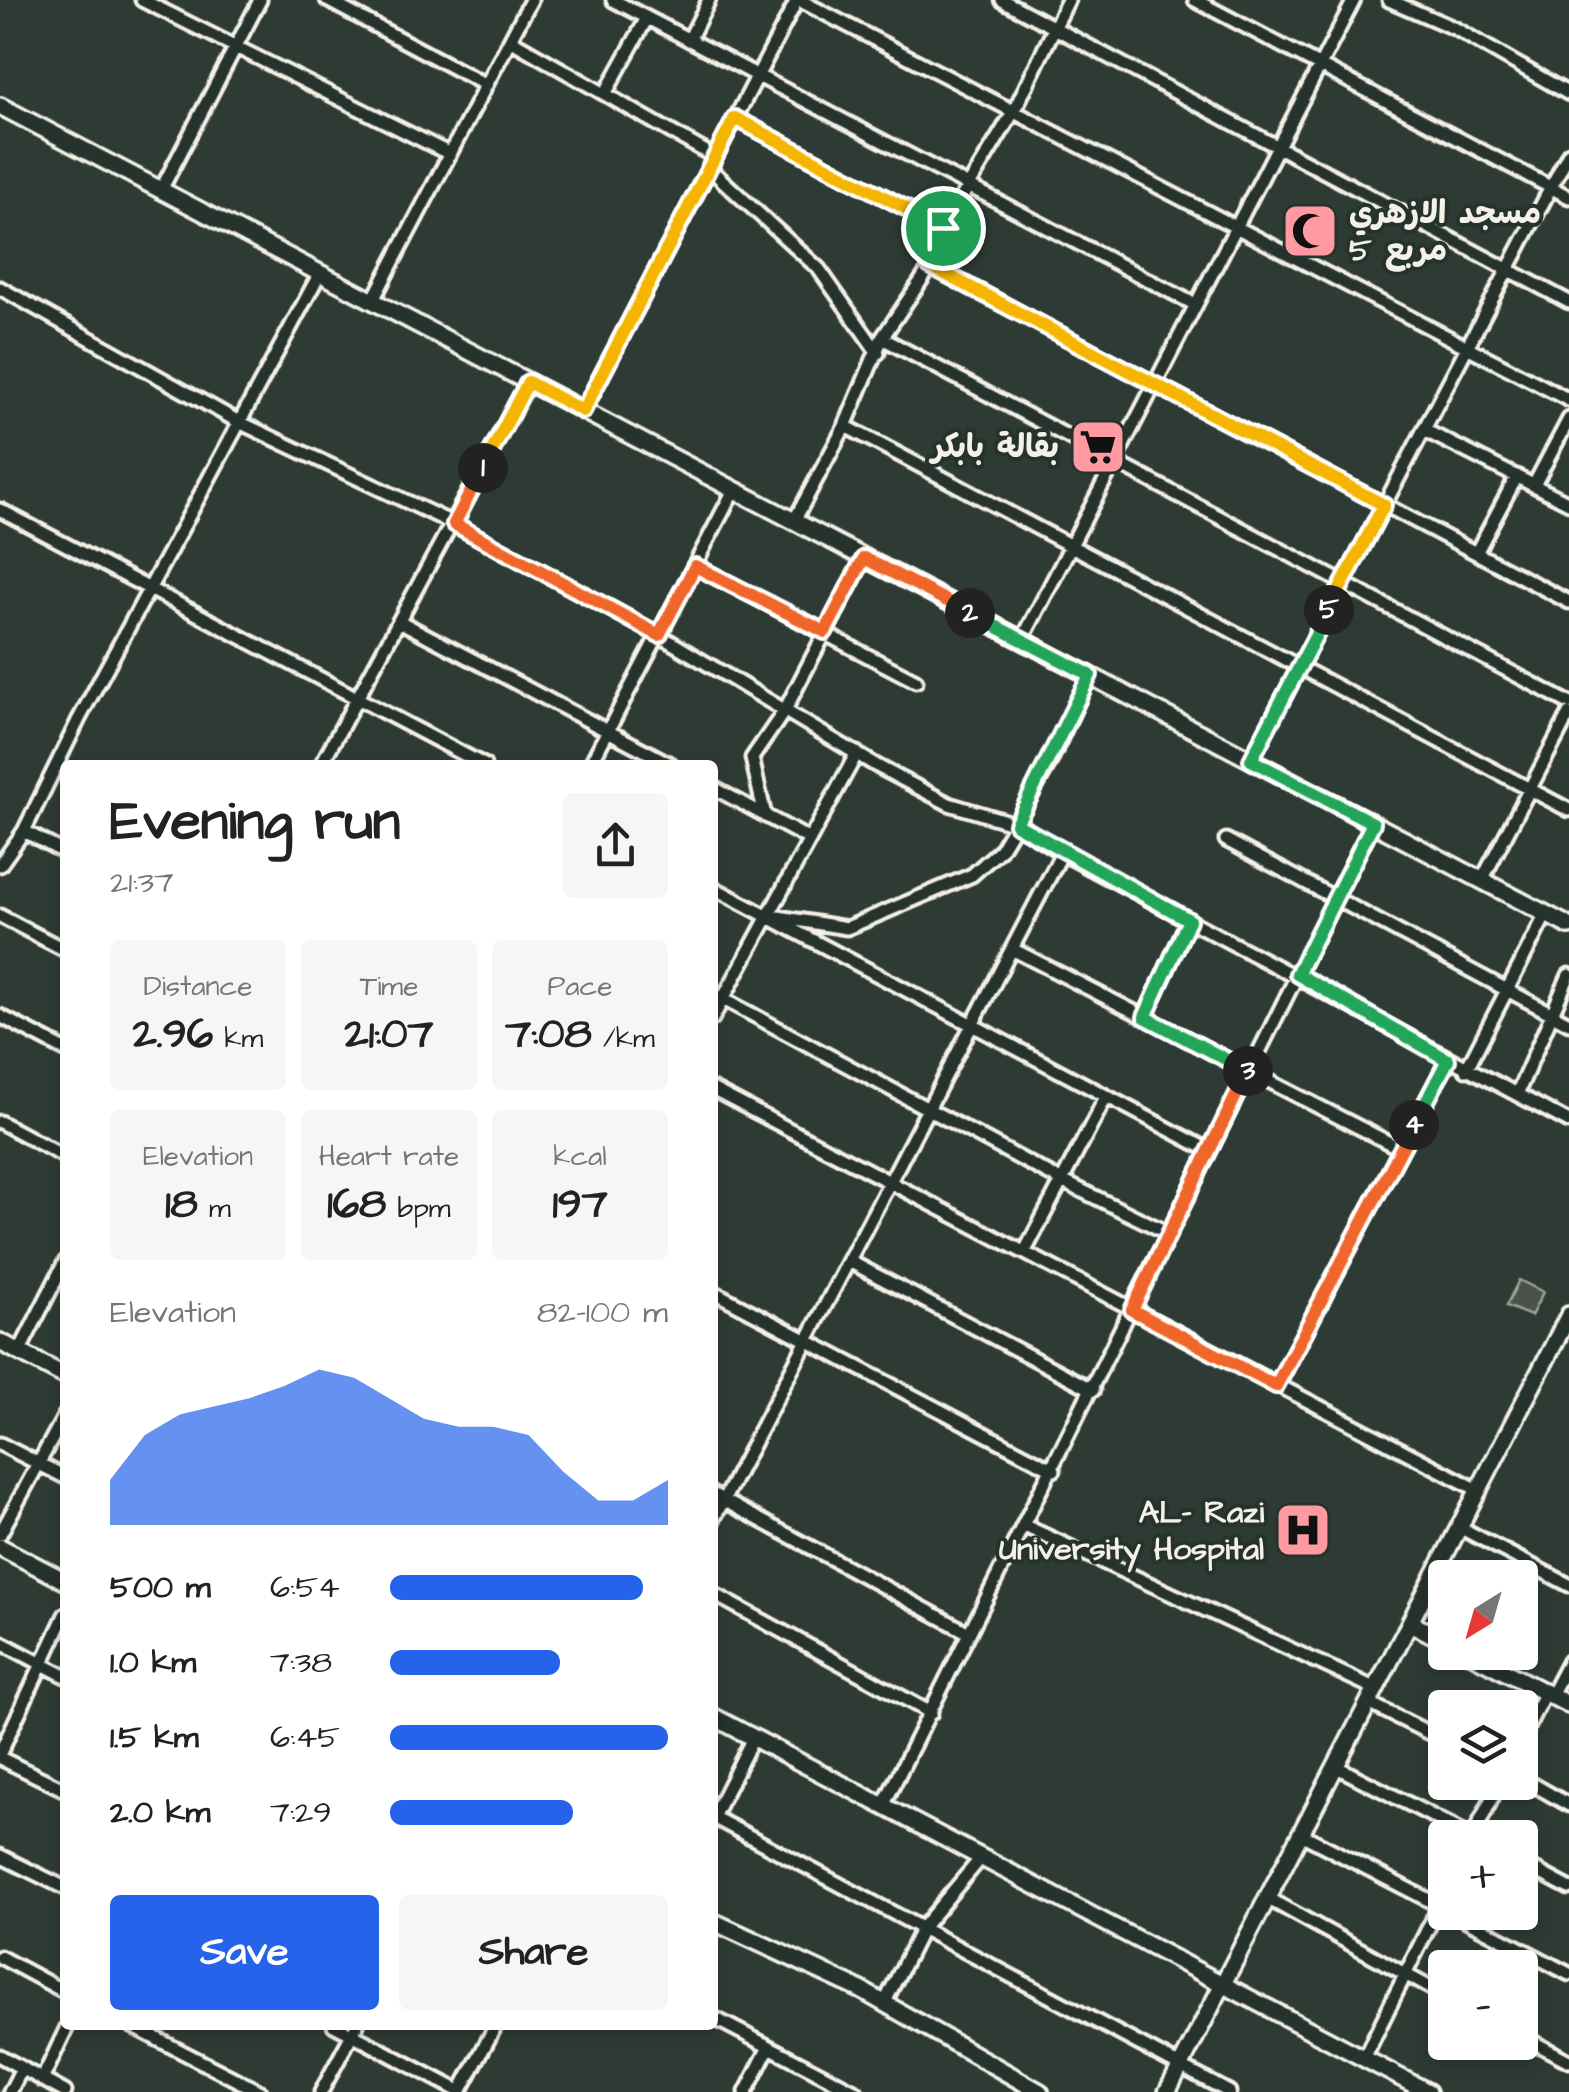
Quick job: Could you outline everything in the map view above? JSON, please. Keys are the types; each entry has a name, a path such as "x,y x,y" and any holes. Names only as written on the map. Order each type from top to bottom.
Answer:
{"street":[{"path":"142,0 450,154"},
{"path":"161,190 260,0"},
{"path":"326,0 486,85"},
{"path":"373,300 531,0"},
{"path":"613,0 1196,304"},
{"path":"689,40 709,0"},
{"path":"583,411 798,0 1569,400"},
{"path":"1002,0 1569,302"},
{"path":"794,521 845,426 882,338 930,266 943,228 1014,112 1068,0"},
{"path":"1195,0 1569,197"},
{"path":"1022,640 1354,0"},
{"path":"1389,0 1456,29 1569,94"},
{"path":"605,94 648,18"},
{"path":"510,40 605,94 713,163 820,270 878,353"},
{"path":"0,106 1569,926"},
{"path":"735,118 943,228"},
{"path":"1251,760 1569,153"},
{"path":"930,266 1569,602"},
{"path":"61,760 320,273"},
{"path":"0,288 240,422 454,524 659,635 949,804 1016,824 1062,853 1297,974 1466,1070 1569,1122"},
{"path":"882,338 1569,702"},
{"path":"324,760 528,382"},
{"path":"1534,485 1569,419"},
{"path":"845,426 1569,810"},
{"path":"1424,430 1569,503"},
{"path":"1476,553 1517,476"},
{"path":"593,760 734,490"},
{"path":"0,510 475,760"},
{"path":"765,816 752,758 785,710 864,558"},
{"path":"695,566 916,681"},
{"path":"399,621 663,760"},
{"path":"766,916 847,928 972,875 1000,850 1016,824 1090,675"},
{"path":"1482,880 1569,714"},
{"path":"858,753 718,996 1062,1181 1168,1233"},
{"path":"0,865 24,832 60,762"},
{"path":"718,790 809,839"},
{"path":"883,1806 1054,1470 1208,1150 1373,823"},
{"path":"24,832 60,850"},
{"path":"1226,840 1569,1023"},
{"path":"969,1633 718,1497 807,1340 1062,853"},
{"path":"718,890 1208,1150"},
{"path":"1466,1070 1546,914"},
{"path":"0,916 60,947"},
{"path":"1145,1017 1189,920"},
{"path":"1012,948 1402,1148"},
{"path":"1517,1094 1569,976"},
{"path":"0,1016 60,1047"},
{"path":"1276,1386 1448,1060"},
{"path":"718,1093 892,1180 1480,1491"},
{"path":"1025,1251 1106,1097"},
{"path":"0,1122 60,1154"},
{"path":"849,1261 1093,1390"},
{"path":"19,1352 60,1272"},
{"path":"718,1294 1054,1470"},
{"path":"1167,2092 1569,1315"},
{"path":"0,1342 60,1373"},
{"path":"0,1534 60,1425"},
{"path":"0,1444 60,1475"},
{"path":"1025,1526 1372,1696 1428,1730"},
{"path":"1460,1528 1569,1585"},
{"path":"0,1547 60,1578"},
{"path":"718,1597 931,1713"},
{"path":"1410,1623 1428,1632"},
{"path":"60,1625 0,1756 60,1787"},
{"path":"0,1642 60,1673"},
{"path":"1538,1711 1569,1661"},
{"path":"1502,1670 1569,1704"},
{"path":"718,1719 1426,2091"},
{"path":"718,1808 753,1738"},
{"path":"1336,1766 1440,1820"},
{"path":"1538,1787 1569,1804"},
{"path":"718,1821 1229,2092"},
{"path":"1301,1834 1428,1898"},
{"path":"0,1856 60,1886"},
{"path":"884,2004 922,1928 981,1858"},
{"path":"1538,1872 1569,1888"},
{"path":"1267,1898 1428,1987"},
{"path":"718,1923 884,2004 1040,2092"},
{"path":"1364,2058 1431,1930"},
{"path":"1489,1930 1569,1974"},
{"path":"0,1957 60,1989"},
{"path":"718,2020 856,2092"},
{"path":"42,2080 66,2030"},
{"path":"140,2030 260,2092"},
{"path":"321,2092 355,2030 461,2092 493,2030"},
{"path":"1538,2045 1569,2061"},
{"path":"746,2092 770,2047"},
{"path":"0,2056 65,2092"},
{"path":"10,2092 22,2070"}],"shaded area":[{"path":"1519,1280 1543,1292 1531,1316 1506,1306"}],"place":[{"name":"مسجد الازهري مربع 5","path":"1310,231"},
{"name":"بقالة بابكر","path":"1098,447"},
{"name":"AL- Razi University Hospital","path":"1303,1530"}],"route":[{"path":"735,118 943,228 930,266 1384,505 1251,760 1373,823 1297,974 1448,1060 1276,1386 1132,1310 1249,1069 1145,1017 1189,920 1062,853 1016,824 1090,675 864,558 825,632 695,566 659,635 454,524 528,382 583,411 735,118"}]}
